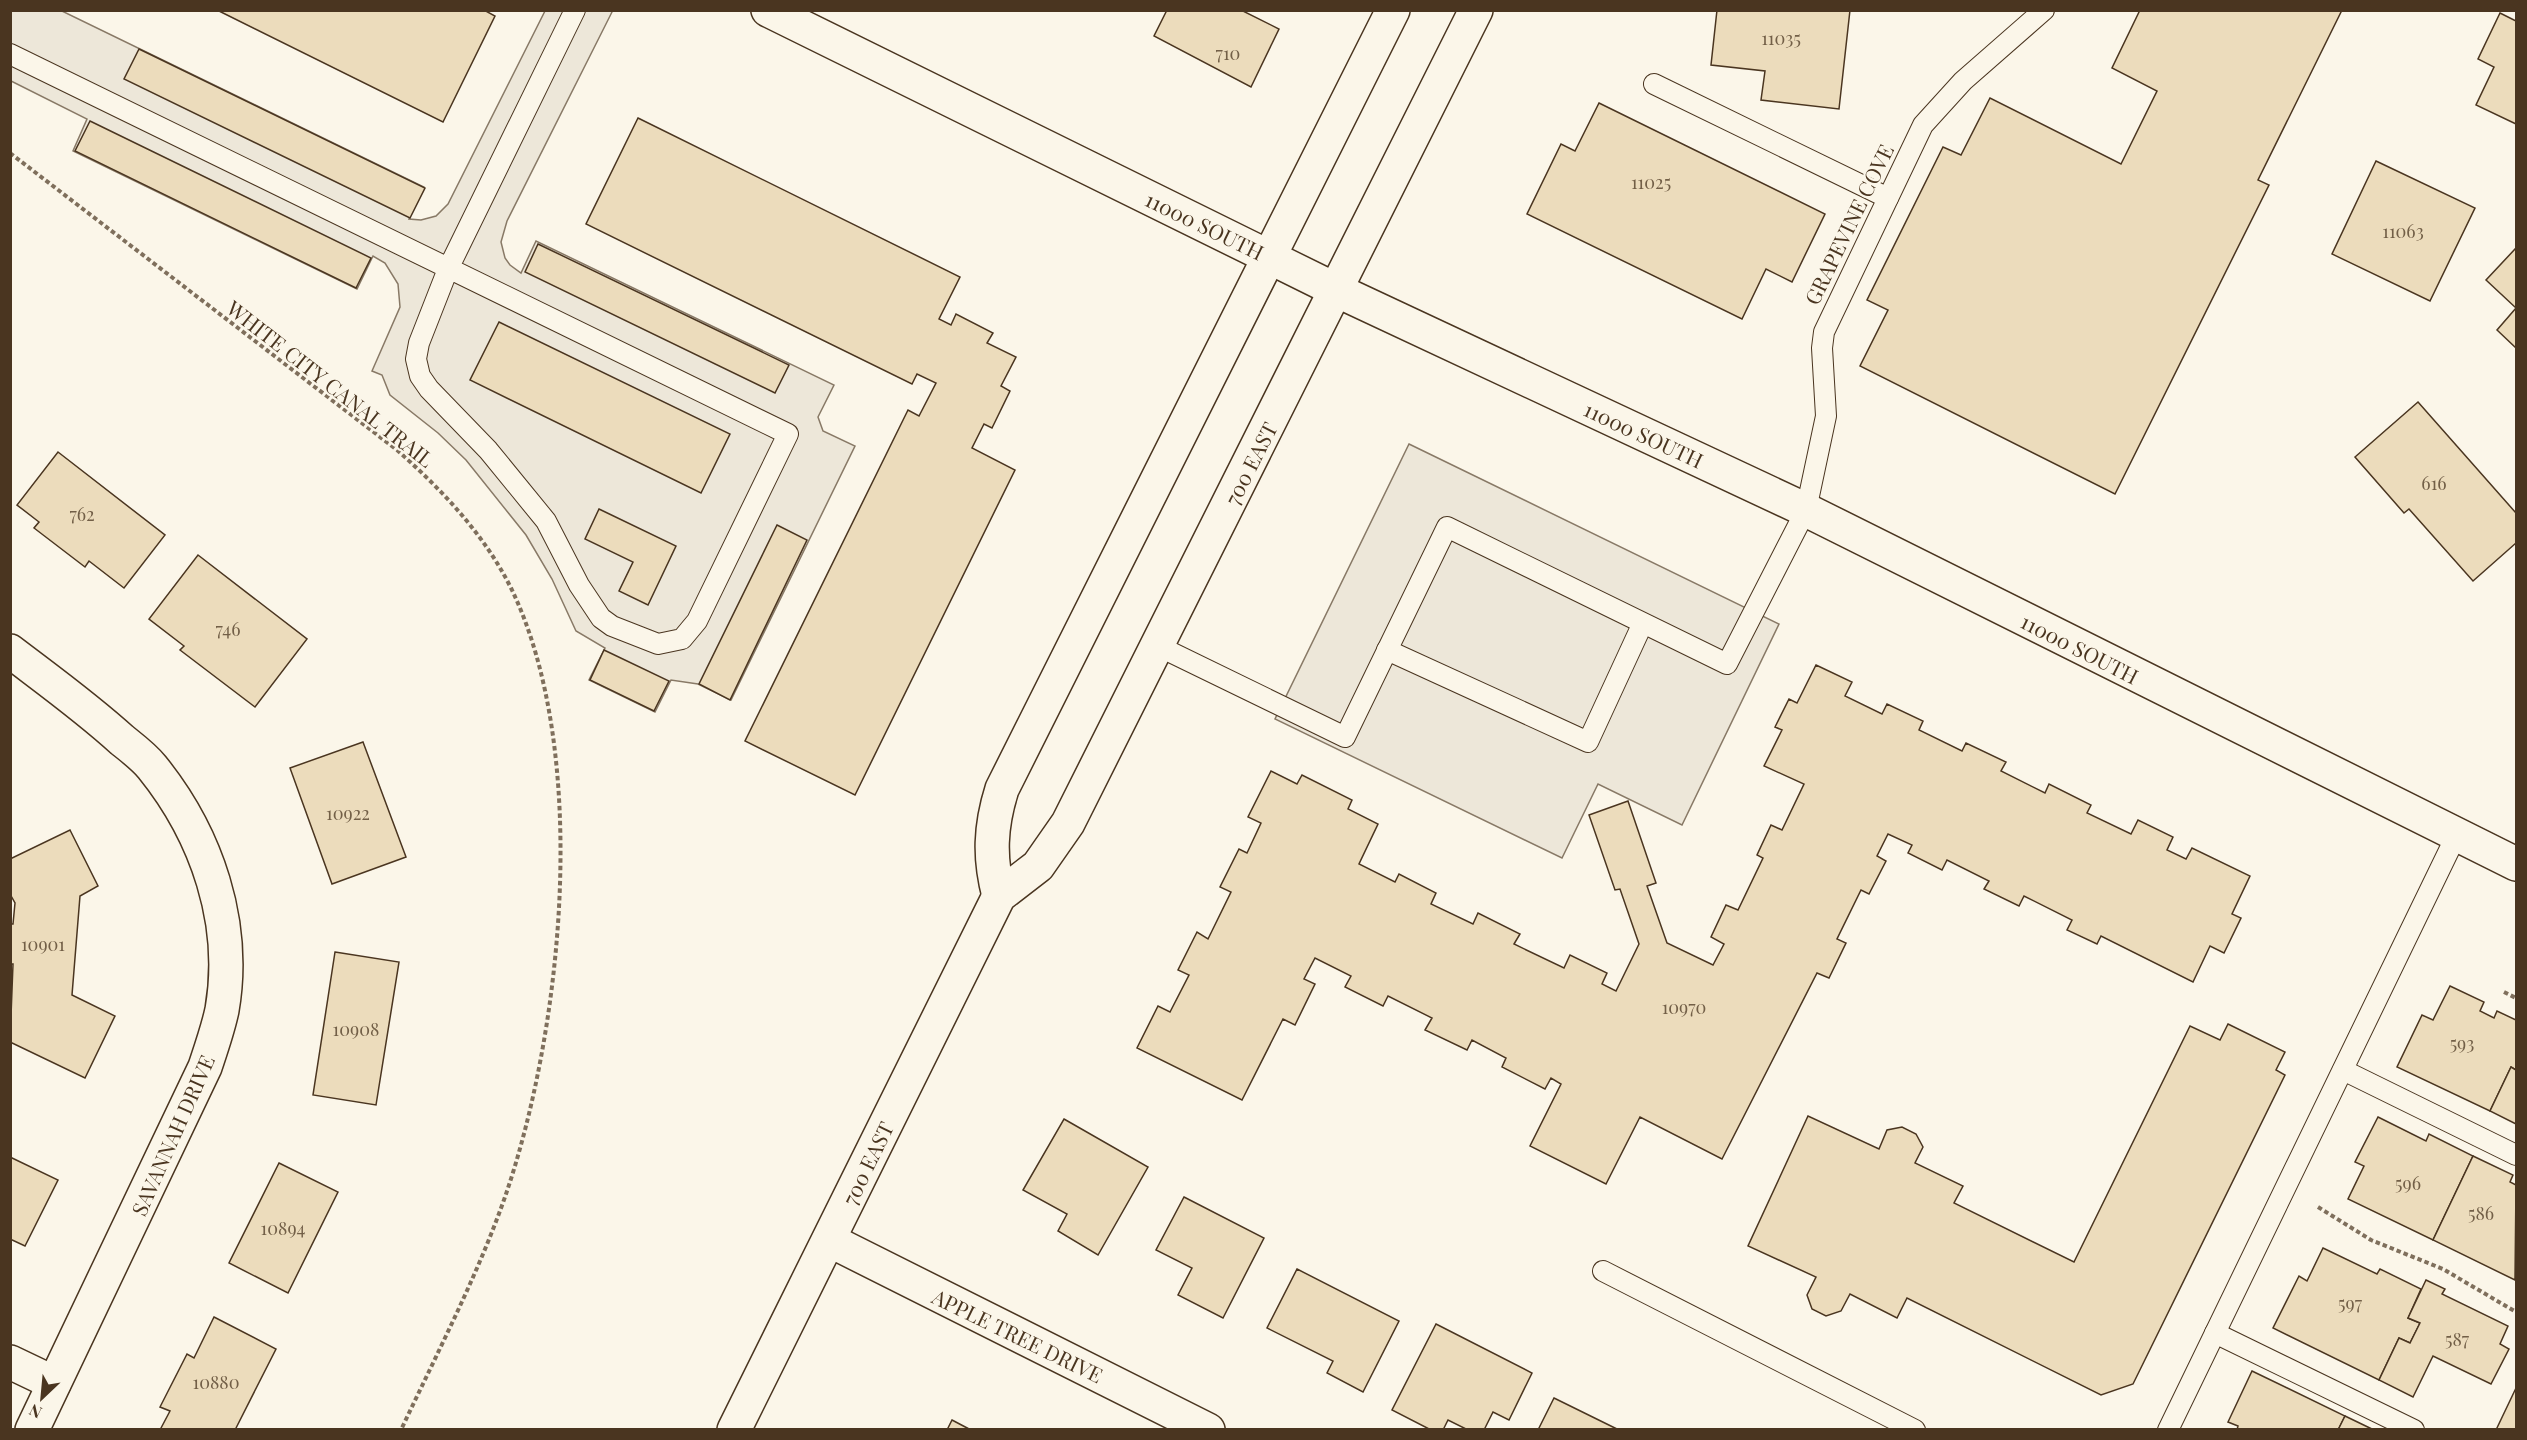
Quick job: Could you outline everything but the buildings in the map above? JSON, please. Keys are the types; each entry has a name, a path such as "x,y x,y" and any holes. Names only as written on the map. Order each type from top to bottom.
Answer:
{"street":[{"name":"11000 SOUTH","path":"768,10 1336,290 1806,510 2517,864"},
{"path":"999,896 992,870 990,842 994,815 1002,789 1393,10"},
{"name":"700 EAST","path":"734,1430 999,896 1038,866 1054,846 1158,645 1476,10"},
{"name":"SAVANNAH DRIVE","path":"10,651 110,729 152,766 182,810 206,856 221,904 225,955 222,1010 205,1067 32,1430"},
{"name":"APPLE TREE DRIVE","path":"829,1240 1208,1430"},
{"path":"10,1362 54,1383"}],"lane":[{"path":"10,54 448,269 788,435 696,621 682,639 672,643 651,642 612,626 601,618 579,585 546,521 488,450 429,389 420,376 416,359 419,343 448,269 575,10"},
{"name":"GRAPEVINE COVE","path":"1642,625 1727,664 1806,510 1826,416 1822,348 1824,332 1923,125 1963,81 2044,10"},
{"path":"1654,84 1888,198"},
{"path":"1158,645 1345,736 1447,527 1642,625 1588,742 1387,650"},
{"path":"2168,1430 2457,834"},
{"path":"2343,1070 2517,1155"},
{"path":"1603,1271 1915,1430"},
{"path":"2215,1333 2414,1430"}],"path":[{"name":"WHITE CITY CANAL TRAIL","path":"10,153 397,450 430,480 461,513 487,549 510,587 528,628 544,677 553,728 560,852 556,945 539,1070 506,1195 483,1256 400,1430"},
{"path":"2504,992 2517,998"},
{"path":"2318,1207 2371,1240 2443,1269 2517,1312"}],"shaded area":[{"path":"610,10 612,12 507,221 501,242 505,258 521,273 536,241 834,385 818,417 823,431 855,446 731,700 698,684 671,680 655,712 589,680 605,648 576,631 552,579 526,535 466,460 438,433 390,395 382,375 372,371 400,307 398,284 385,263 373,256 357,289 73,151 87,119 11,81 10,11 62,11 424,187 409,219 421,220 436,216 448,204 545,11"},
{"path":"1409,444 1779,624 1682,825 1598,784 1562,858 1275,719"}]}
